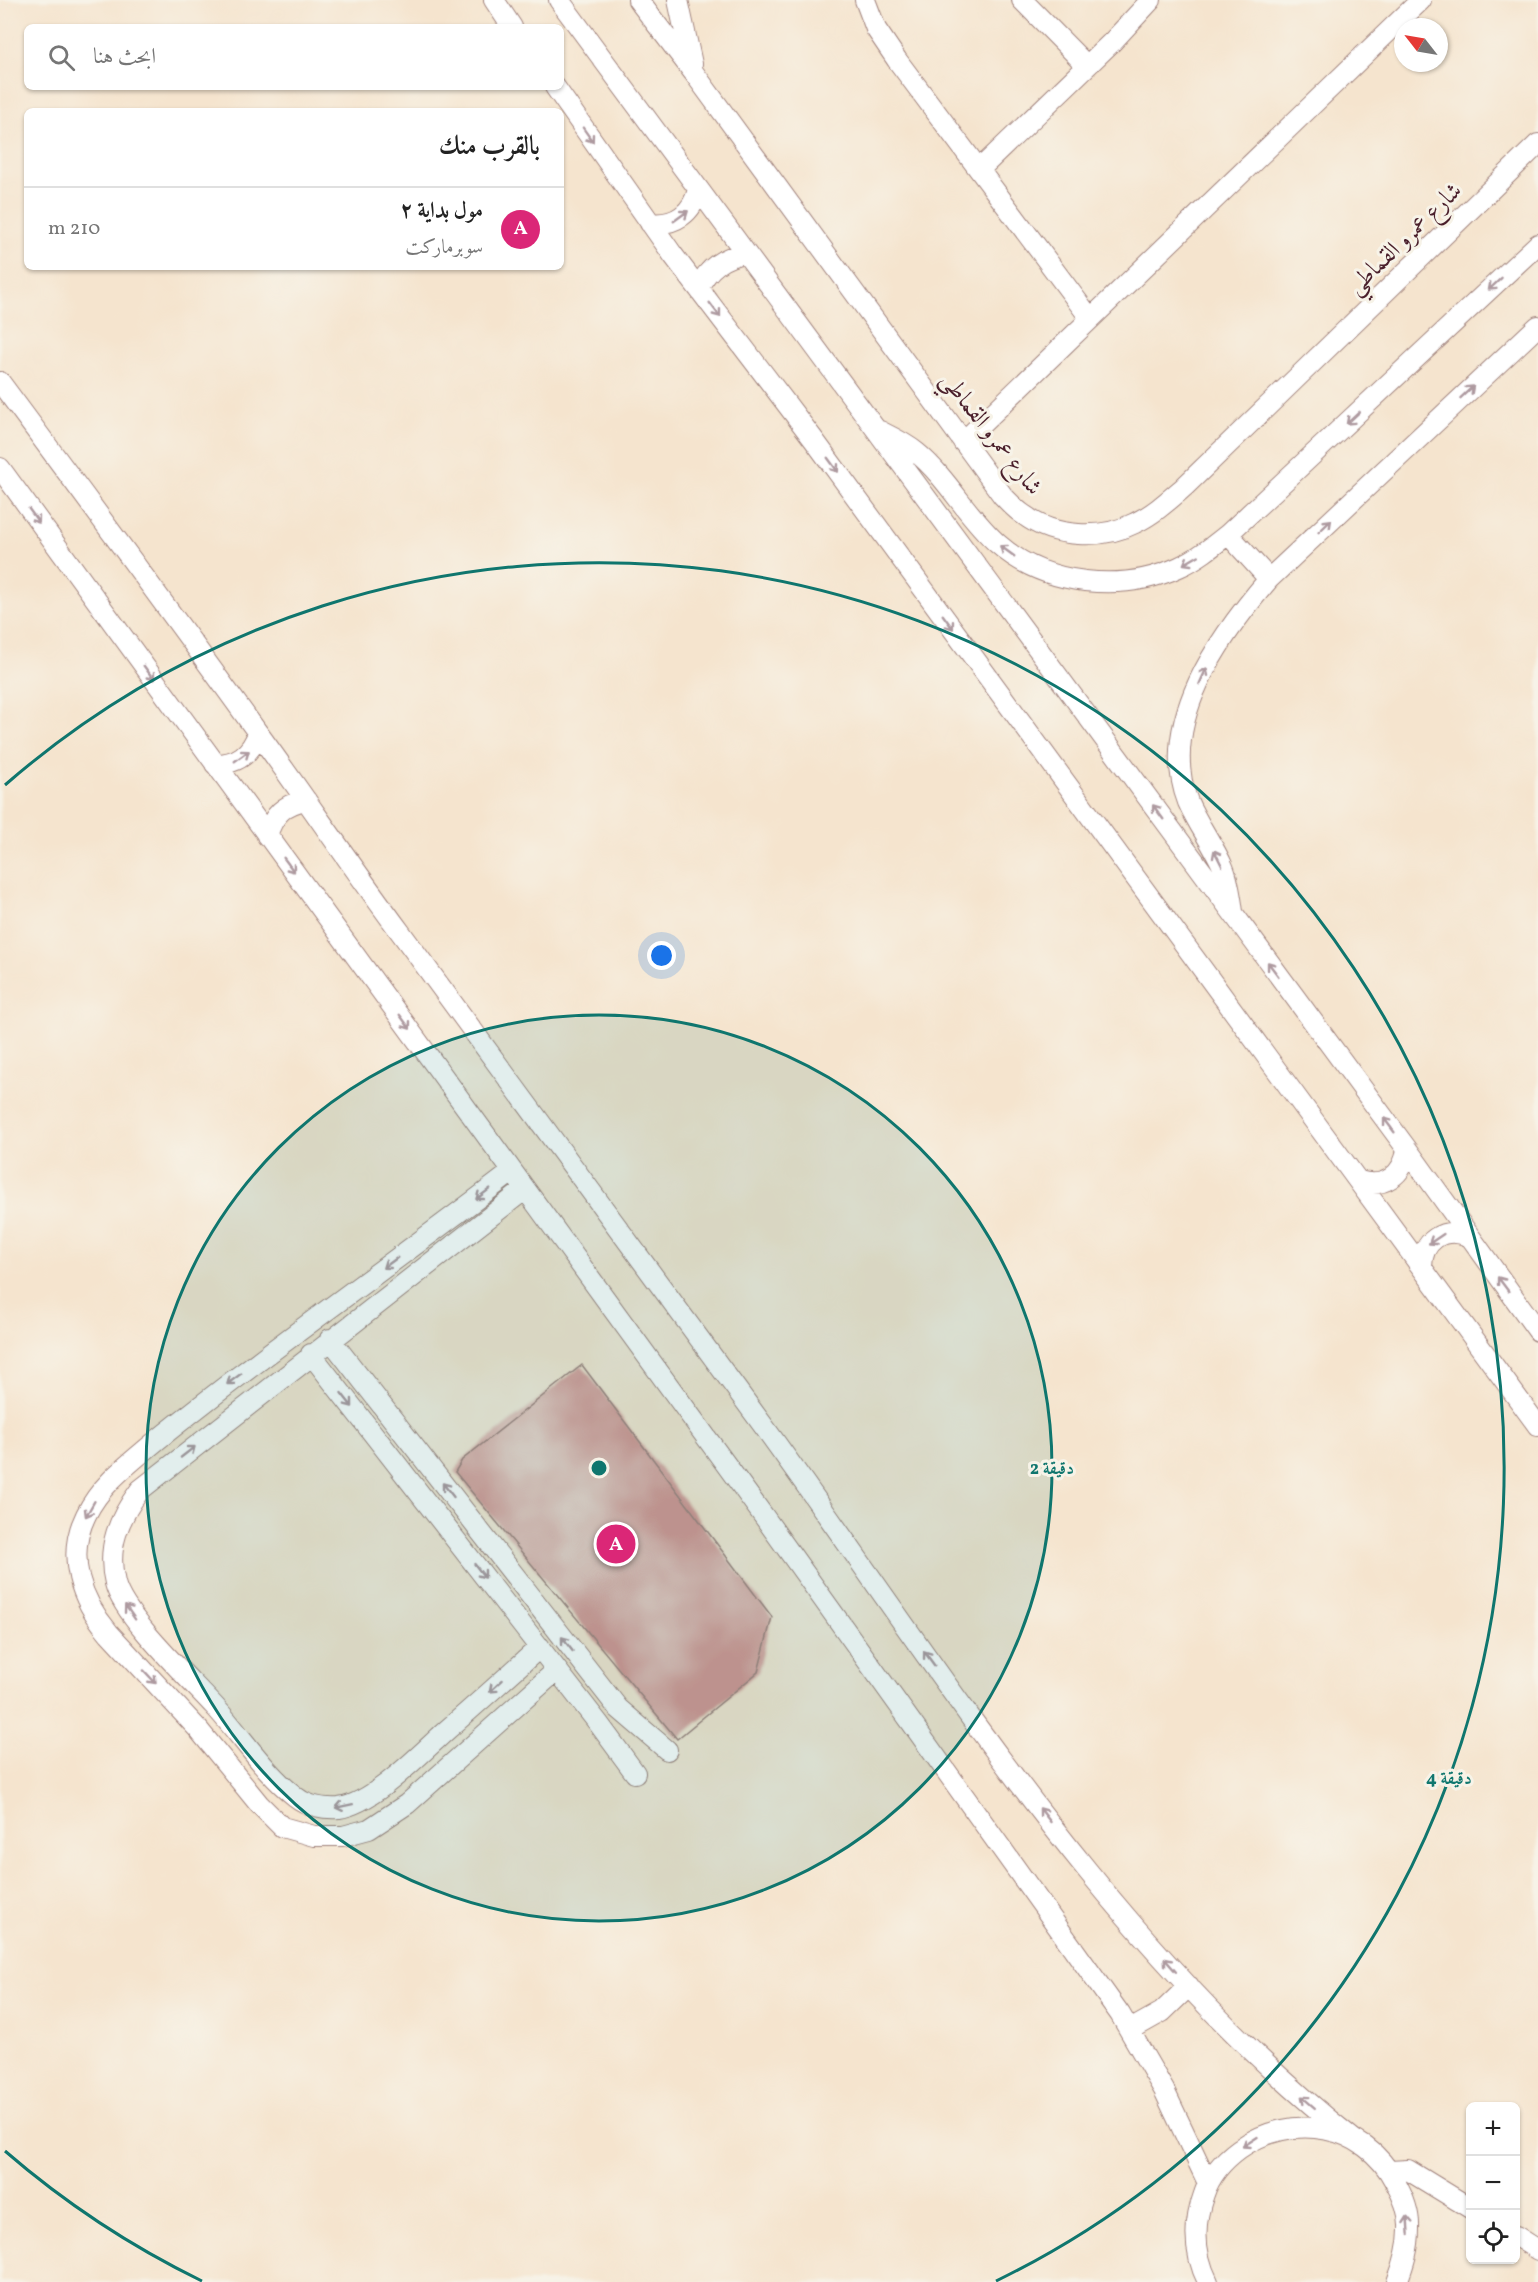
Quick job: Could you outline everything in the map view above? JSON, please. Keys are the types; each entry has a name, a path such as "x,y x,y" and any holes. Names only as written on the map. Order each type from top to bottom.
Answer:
{"street":[{"path":"494,0 511,24"},
{"path":"560,0 1407,1149 1538,1331"},
{"name":"شارع عمرو القماطي","path":"638,0 694,73 1003,496 1025,516 1050,529 1078,534 1107,532 1134,524 1159,509 1538,144"},
{"name":"شارع عمرو القماطي","path":"678,0 694,73"},
{"path":"865,0 876,29 897,60 1090,318"},
{"path":"1022,0 1088,66"},
{"path":"980,169 1088,66 1151,0"},
{"path":"1395,18 1398,0"},
{"path":"1402,18 1421,0"},
{"path":"963,442 1394,25"},
{"path":"557,90 650,224 814,440 1538,1426"},
{"path":"650,224 669,223 686,214 696,198 698,189"},
{"path":"875,428 916,452 999,545 1016,558 1041,570 1068,578 1106,582 1152,576 1179,567 1228,534 1538,244"},
{"path":"698,288 709,270 717,264 726,258 745,253"},
{"path":"1233,914 1224,868 1187,798 1180,764 1180,746 1192,701 1211,658 1236,619 1269,579 1538,326"},
{"path":"0,382 258,733 402,935 727,1376 1017,1778 1100,1885 1189,1986 1284,2081 1373,2153 1390,2171 1404,2197 1410,2227 1407,2257 1397,2282"},
{"path":"0,468 214,764 381,989 524,1190 772,1527 1130,2030 1179,2120 1208,2183"},
{"path":"1228,534 1269,579"},
{"path":"214,764 234,762 242,757 249,750 258,733"},
{"path":"267,836 270,825 284,807 306,800"},
{"path":"1359,1181 1374,1184 1388,1180 1400,1170 1407,1149"},
{"path":"512,1172 191,1412 120,1471 99,1492 84,1518 77,1564 86,1599 96,1617 109,1633 198,1729 282,1827 314,1836 343,1836 369,1829 407,1804 557,1670"},
{"path":"524,1190 330,1339 140,1490 126,1508 111,1549 115,1584 132,1616 279,1783 298,1799 321,1808 339,1808 357,1802 390,1780 540,1647"},
{"path":"1422,1267 1427,1245 1439,1235 1454,1232 1468,1236"},
{"path":"423,1238 439,1256"},
{"path":"330,1339 603,1690 618,1708 667,1750"},
{"path":"311,1354 540,1647 635,1773"},
{"path":"584,1704 603,1690"},
{"path":"198,1729 218,1711"},
{"path":"1130,2030 1162,2012 1189,1986"},
{"path":"1208,2282 1201,2267 1195,2236 1198,2208 1208,2183 1228,2156 1256,2137 1288,2127 1322,2128 1353,2139"},
{"path":"1390,2171 1408,2170 1466,2206"},
{"path":"1520,2239 1538,2250"}],"building":[{"path":"582,1365 772,1617 758,1672 677,1739 455,1472 462,1460"}],"place":[{"name":"مول بداية ۲","path":"616,1544"}]}
